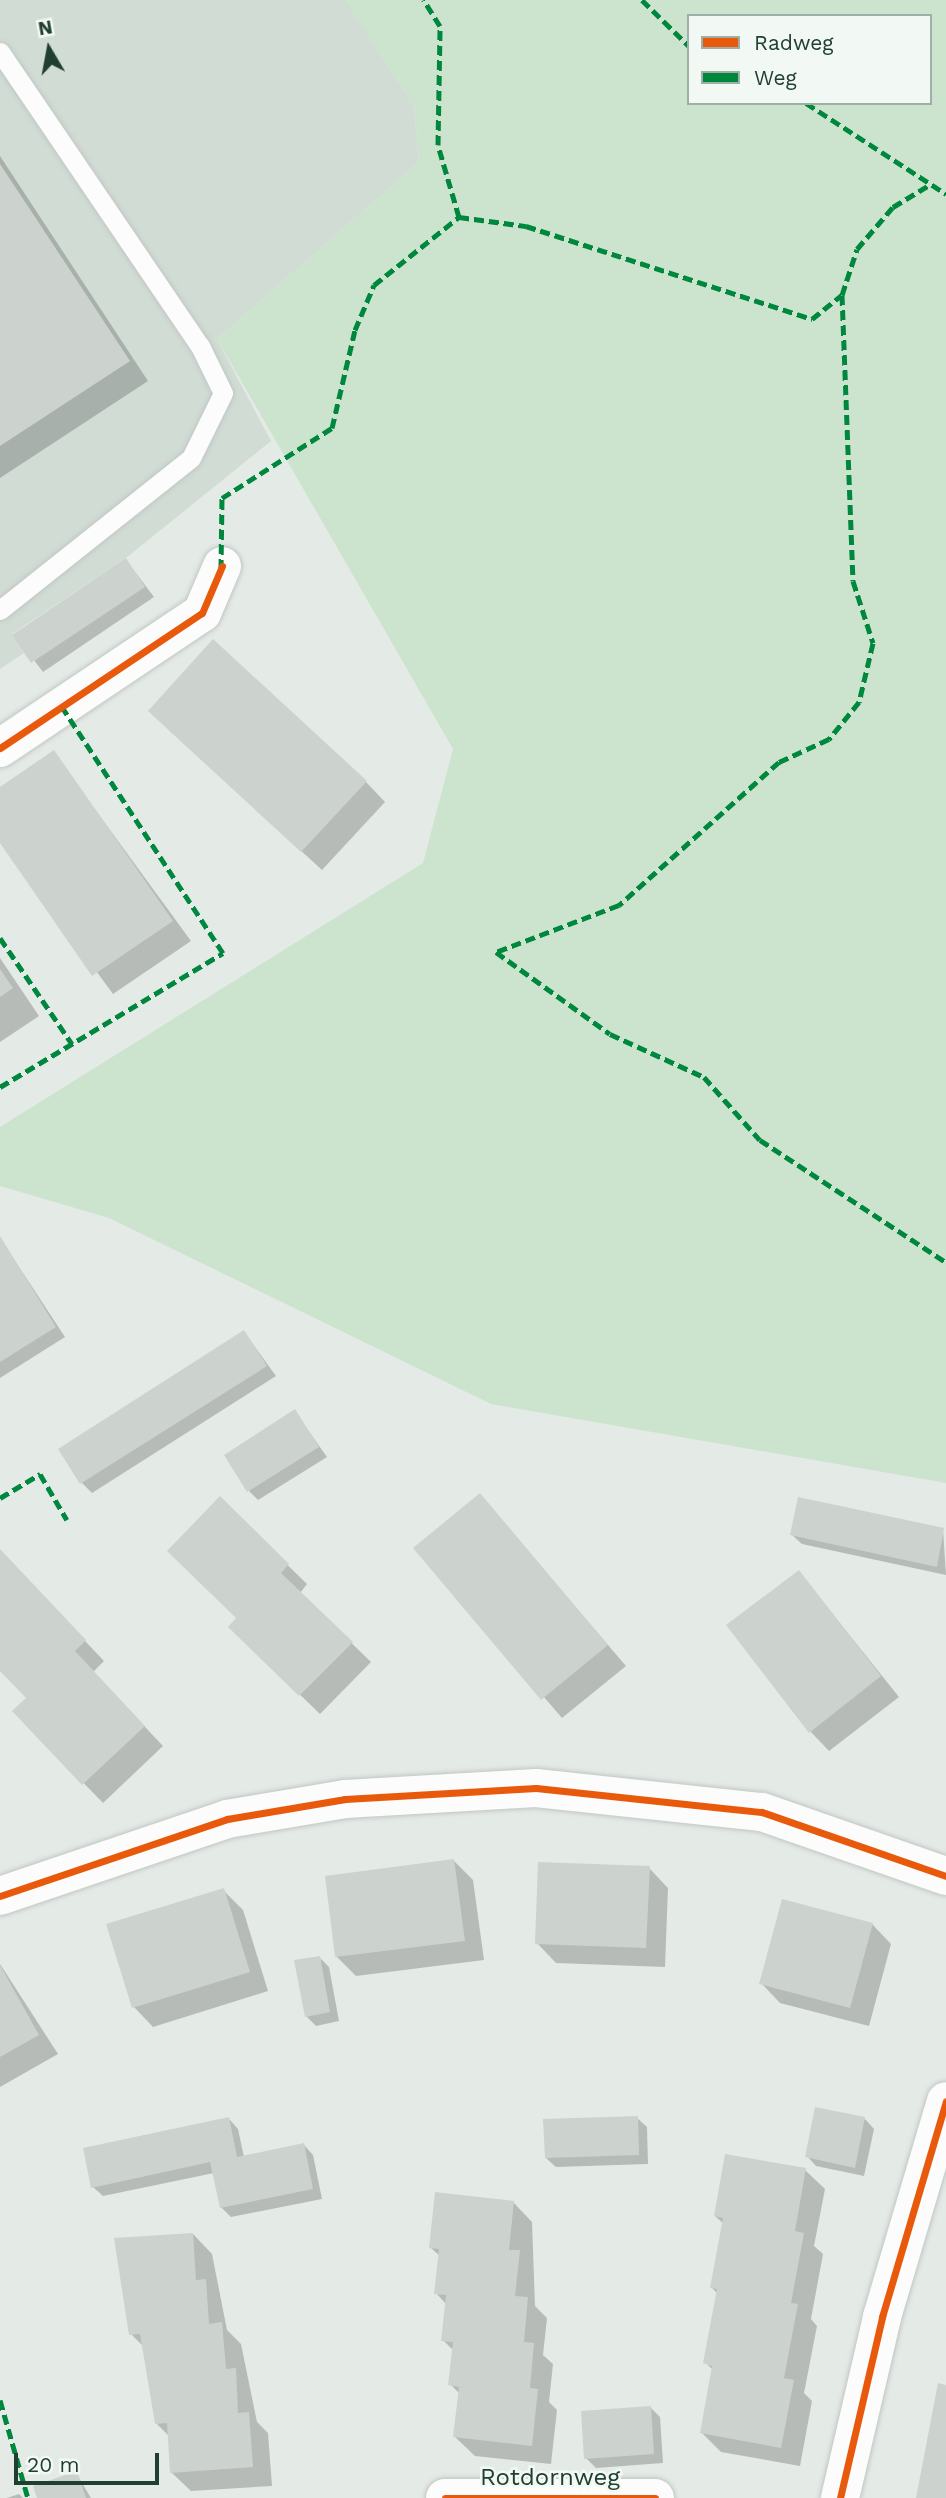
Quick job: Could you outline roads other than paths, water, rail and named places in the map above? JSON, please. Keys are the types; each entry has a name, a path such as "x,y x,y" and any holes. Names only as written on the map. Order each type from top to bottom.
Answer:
{"street":[{"path":"0,748 202,612 222,566"},
{"path":"0,1896 227,1819 345,1799 536,1788 762,1812 946,1876"},
{"path":"840,2498 881,2317 946,2101"},
{"name":"Rotdornweg","path":"445,2498 655,2498"}],"lane":[{"path":"0,52 200,346 223,393 191,458 0,610"}]}
